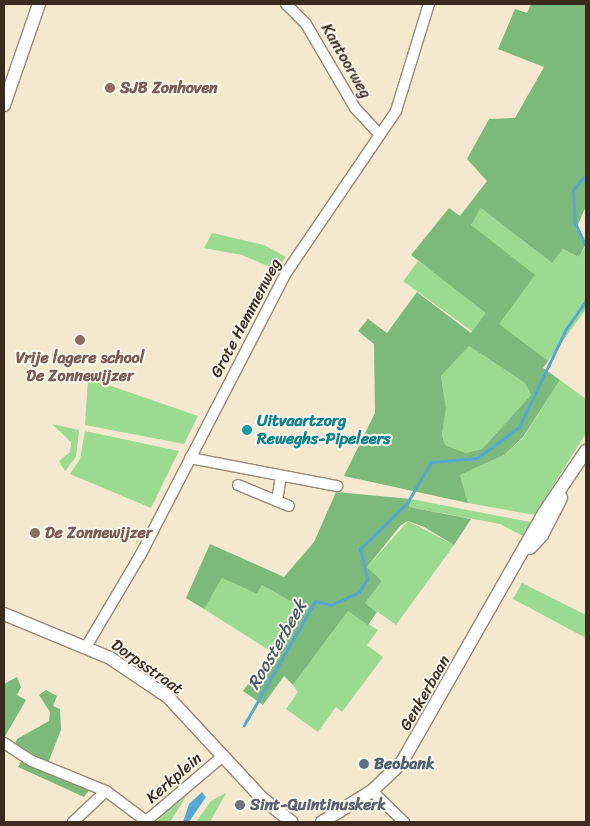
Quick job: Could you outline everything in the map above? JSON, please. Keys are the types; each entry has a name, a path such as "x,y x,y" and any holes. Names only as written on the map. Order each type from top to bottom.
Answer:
{"street":[{"path":"4,105 39,4"},
{"name":"Kantoorweg","path":"286,4 306,24 355,108 380,134"},
{"name":"Grote Hemmenweg","path":"86,648 190,458 286,273 380,134 407,84 429,4"},
{"name":"Genkerbaan","path":"322,822 372,791 402,762 526,552 549,525 564,488 586,451"},
{"path":"190,458 337,486"},
{"path":"277,501 281,476"},
{"path":"238,485 289,506"},
{"name":"Dorpsstraat","path":"4,614 110,658 168,697 223,756 292,822"},
{"path":"4,743 32,760 106,791 146,822"},
{"name":"Kerkplein","path":"146,822 223,756"},
{"path":"73,822 106,791"},
{"path":"372,791 404,822"}],"green space":[{"path":"531,4 586,4 586,206 576,229 586,243 579,257 563,249 552,263 481,208 471,225 535,275 499,324 548,361 543,368 560,380 523,437 504,455 460,475 468,503 344,476 375,413 374,344 358,331 368,319 387,333 417,292 471,333 486,313 411,255 449,208 460,216 487,181 467,159 489,119 515,118 544,67 498,49 515,9 527,13","holes":["469,346 525,383 531,395 482,449 466,453 445,445 442,435 446,408 441,376"]},
{"path":"481,208 552,263 563,249 579,257 586,245 586,309 548,361 498,324 471,225"},
{"path":"212,233 264,245 286,257 277,270 242,255 204,248"},
{"path":"418,261 488,312 473,332 403,281"},
{"path":"469,346 525,383 531,395 482,449 466,453 445,445 442,435 446,408 441,376"},
{"path":"88,378 198,416 184,444 85,425"},
{"path":"560,380 586,399 586,433 535,515 468,503 460,475 504,455 523,438"},
{"path":"52,424 79,430 76,457 65,471 59,461 70,452 71,442"},
{"path":"85,431 179,451 151,508 70,474 80,459"},
{"path":"336,492 411,499 409,507 471,519 454,545 424,527 408,521 401,525 367,567 382,581 365,603 377,612 368,625 348,611 293,685 284,676 263,705 243,691 304,609 262,585 257,594 222,578 204,609 186,598 210,544 284,577 314,542"},
{"path":"411,499 531,522 525,537 500,524 409,507"},
{"path":"408,521 454,545 396,625 365,603 382,581 367,567"},
{"path":"222,578 257,594 262,585 304,609 272,652 204,609"},
{"path":"522,583 586,615 586,638 513,599"},
{"path":"348,611 378,630 367,645 383,657 342,712 336,707 318,732 286,709 298,692 293,685"},
{"path":"17,677 21,687 17,695 26,700 4,738 4,684"},
{"path":"46,690 57,696 53,706 60,709 61,730 48,763 20,752 15,744 17,739 49,721 50,712 39,695"},
{"path":"22,760 90,789 84,797 18,767"},
{"path":"226,793 210,822 196,822 211,801"},
{"path":"187,795 170,822 156,822 165,813"}],"water":[{"path":"202,792 206,797 189,822 183,822 189,804"}],"waterway":[{"name":"Roosterbeek","path":"586,174 573,190 575,223 586,247"},
{"name":"Roosterbeek","path":"244,725 315,601 331,605 359,592 367,579 360,549 407,503 431,462 477,458 519,427 566,329 586,300"}],"place":[{"name":"SJB Zonhoven","path":"110,88"},
{"name":"Vrije lagere school De Zonnewijzer","path":"80,340"},
{"name":"Uitvaartzorg Reweghs-Pipeleers","path":"247,430"},
{"name":"De Zonnewijzer","path":"35,533"},
{"name":"Beobank","path":"364,764"},
{"name":"Sint-Quintinuskerk","path":"240,805"}]}
